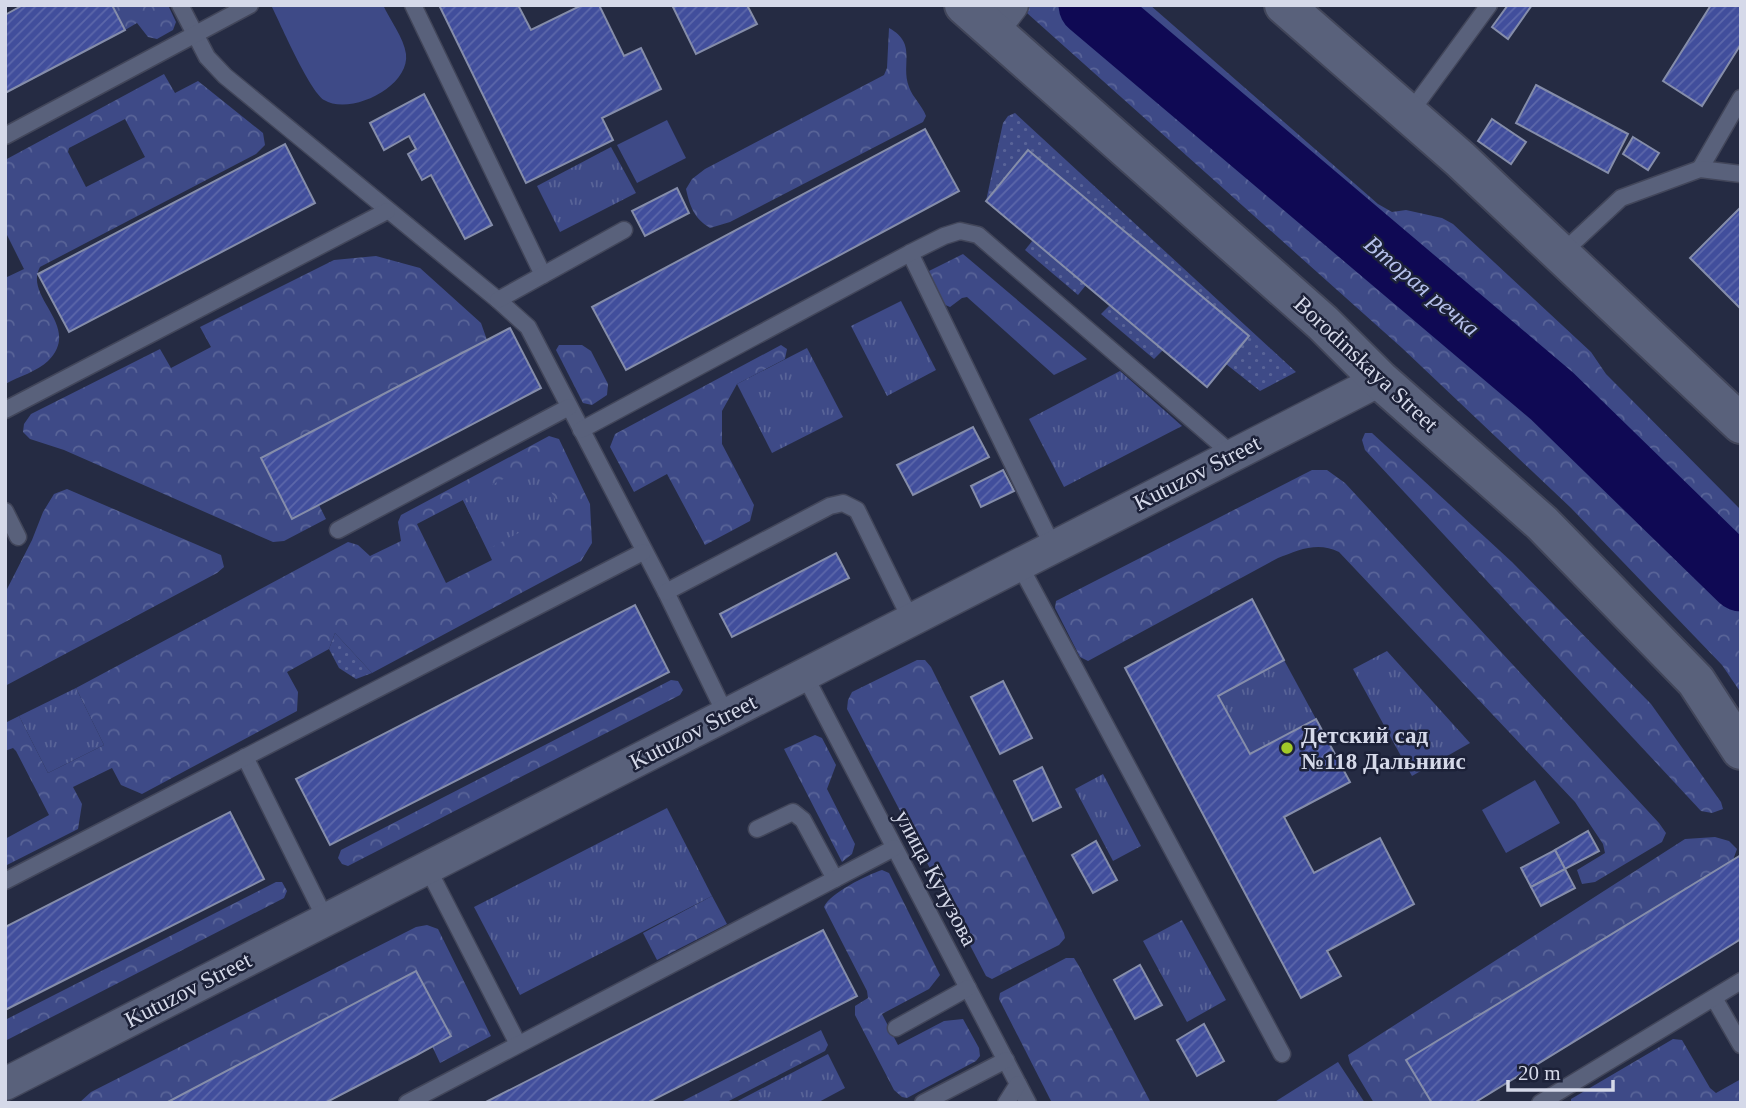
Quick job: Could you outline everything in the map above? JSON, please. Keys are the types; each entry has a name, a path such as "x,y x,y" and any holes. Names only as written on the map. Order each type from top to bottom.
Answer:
{"main road":[{"name":"Borodinskaya Street","path":"964,5 1003,18 1380,380 1542,523 1696,681 1741,750"},
{"path":"1284,5 1562,253 1741,424"}],"street":[{"name":"Kutuzov Street","path":"5,1084 1380,380"}],"lane":[{"path":"180,5 207,57 225,76 528,327 726,715"},
{"path":"5,136 250,5"},
{"path":"413,5 543,275"},
{"path":"1409,114 1489,5"},
{"path":"1700,169 1741,98"},
{"path":"1562,253 1621,198 1700,169 1741,174"},
{"path":"5,410 387,211"},
{"path":"498,300 624,230"},
{"path":"581,430 910,253 960,231 978,235 1233,455"},
{"path":"910,253 1053,547"},
{"path":"338,530 569,407"},
{"path":"666,593 830,506 843,503 856,510 911,620"},
{"path":"5,512 18,537"},
{"path":"5,881 643,552"},
{"path":"1019,564 1282,1054"},
{"name":"улица Кутузова","path":"804,674 1028,1103"},
{"path":"245,757 326,920"},
{"path":"757,828 793,813 803,820 835,879"},
{"path":"407,1103 894,848"},
{"path":"427,867 518,1044"},
{"path":"1540,1103 1741,981"},
{"path":"896,1028 968,988"},
{"path":"1714,998 1741,1045"},
{"path":"923,1103 1006,1060"},
{"path":"1006,1103 1018,1084"}],"green space":[{"path":"112,5 168,5 176,22 173,30 157,39 148,37 137,23 125,30"},
{"path":"271,5 383,5 403,42 405,66 389,87 362,101 335,104 324,100 303,71"},
{"path":"1018,5 1150,5 1378,204 1392,212 1406,210 1442,218 1453,224 1591,352 1606,374 1741,510 1741,693 1722,665 1571,508 1402,348"},
{"path":"889,28 898,34 906,48 907,79 926,116 923,122 730,222 710,228 696,216 686,189 692,179 705,169 884,75 887,68"},
{"path":"164,74 175,93 198,81 263,133 265,145 256,154 40,267 37,279 39,290 56,324 59,336 57,348 44,365 5,384 5,278 24,269 5,231 5,160","holes":["125,119 145,157 86,187 68,152 69,148"]},
{"path":"1015,113 1296,372 1260,391 1226,364 1249,336 1029,151 986,201 1003,123 1008,116"},
{"path":"667,120 686,158 637,183 617,145"},
{"path":"611,147 636,193 560,232 537,186"},
{"path":"1033,240 1086,285 1078,295 1025,250"},
{"path":"963,254 1087,359 1054,375 967,297 950,307 943,304 927,272"},
{"path":"376,256 420,268 481,323 487,340 261,458 292,518 319,505 326,519 284,541 273,542 64,450 30,439 23,432 24,424 31,414 160,349 171,368 211,347 200,327 334,260"},
{"path":"901,301 936,370 887,396 851,326"},
{"path":"1110,305 1163,350 1154,359 1101,314"},
{"path":"559,345 582,345 591,351 608,384 607,395 592,405 583,403 556,350"},
{"path":"781,345 787,349 785,359 737,384 722,411 722,444 754,505 750,521 705,545 667,474 634,492 610,447 615,434"},
{"path":"807,348 843,417 772,453 737,384"},
{"path":"1120,371 1182,426 1064,487 1029,419"},
{"path":"1365,433 1372,433 1512,562 1651,704 1721,802 1723,809 1712,813 1701,811 1365,450 1362,440"},
{"path":"549,436 559,439 590,504 592,543 581,561 372,673 335,633 329,649 287,672 298,692 297,711 142,794 121,785 112,768 73,787 82,804 78,829 5,866 5,839 49,815 16,751 13,748 5,751 5,723 19,716 48,773 104,745 76,688 348,542 358,545 370,556 401,541 398,522 401,515","holes":["463,500 492,560 446,583 417,524"]},
{"path":"536,462 561,511 488,549 463,500"},
{"path":"1312,470 1327,470 1345,483 1659,823 1666,833 1662,842 1595,882 1582,884 1577,870 1605,853 1603,844 1575,802 1339,552 1331,549 1308,548 1278,558 1088,661 1080,657 1055,608 1056,601"},
{"path":"67,489 221,555 224,567 5,686 5,593 43,512 54,494"},
{"path":"335,633 372,673 356,679 339,668 329,649"},
{"path":"1387,651 1470,743 1412,776 1353,669"},
{"path":"917,660 925,660 931,667 1064,933 1065,938 1059,945 992,979 986,976 847,709 852,692"},
{"path":"1284,660 1316,719 1250,754 1218,696"},
{"path":"671,680 678,681 683,690 680,695 348,866 342,864 338,858 341,850"},
{"path":"76,688 104,745 48,773 19,716"},
{"path":"815,735 822,738 836,765 827,789 855,844 852,854 842,862 784,749"},
{"path":"1103,774 1141,846 1113,861 1075,789"},
{"path":"1535,780 1560,823 1506,853 1482,810"},
{"path":"667,808 712,896 520,995 474,907"},
{"path":"1715,837 1729,841 1737,849 1733,860 1407,1060 1432,1103 1374,1103 1348,1055 1685,839"},
{"path":"882,870 889,873 940,975 929,989 882,1014 898,1045 944,1021 963,1019 979,1048 980,1056 976,1061 907,1098 894,1090 855,1015 855,1006 868,998 867,991 824,907 841,890"},
{"path":"276,882 282,882 287,891 284,898 5,1041 5,1020"},
{"path":"712,896 727,924 657,960 643,933"},
{"path":"1182,920 1226,1000 1187,1022 1143,941"},
{"path":"427,925 438,929 491,1036 440,1063 432,1046 450,1036 416,971 166,1103 79,1103 91,1092 416,927"},
{"path":"1066,958 1074,958 1079,966 1151,1103 1052,1103 999,999 1000,993"},
{"path":"821,1030 828,1045 825,1051 725,1103 679,1103"},
{"path":"1673,1039 1682,1040 1710,1088 1716,1093 1741,1079 1741,1103 1571,1103 1571,1099"},
{"path":"828,1054 845,1088 817,1103 734,1103"},
{"path":"1338,1062 1365,1103 1273,1103"}],"building":[{"path":"23,5 112,5 125,30 5,93 5,15"},
{"path":"439,5 518,5 531,30 582,5 599,5 624,56 641,48 661,89 602,118 613,140 526,183"},
{"path":"672,5 747,5 757,24 696,54"},
{"path":"1508,5 1532,5 1508,39 1492,27"},
{"path":"1711,5 1741,5 1741,44 1702,106 1663,81"},
{"path":"1536,85 1628,134 1608,173 1516,123"},
{"path":"424,94 492,225 465,239 431,175 422,180 408,154 416,149 409,136 384,150 370,123"},
{"path":"1492,119 1526,142 1511,164 1478,141"},
{"path":"925,129 959,191 626,370 592,307"},
{"path":"1633,137 1659,153 1648,170 1623,154"},
{"path":"285,144 315,203 69,332 38,274"},
{"path":"1028,150 1249,336 1207,387 986,201"},
{"path":"677,188 689,213 645,236 632,211"},
{"path":"1741,209 1741,309 1690,258"},
{"path":"510,328 541,388 292,519 261,458"},
{"path":"973,427 989,457 913,495 897,465"},
{"path":"1003,470 1014,491 981,507 971,486"},
{"path":"836,553 849,578 732,637 720,614"},
{"path":"1252,599 1284,660 1218,696 1250,754 1316,719 1350,782 1284,817 1314,873 1380,838 1414,904 1327,951 1341,976 1301,998 1125,668"},
{"path":"635,605 669,672 330,845 296,779"},
{"path":"1003,681 1032,738 1000,754 971,697"},
{"path":"1042,767 1061,807 1033,821 1014,781"},
{"path":"230,812 264,879 5,1010 5,927"},
{"path":"1588,831 1599,851 1565,869 1555,850"},
{"path":"1096,841 1117,880 1093,893 1072,855"},
{"path":"1555,850 1565,869 1531,887 1521,868"},
{"path":"1741,855 1741,939 1474,1103 1432,1103 1406,1060"},
{"path":"1565,869 1575,888 1541,906 1531,887"},
{"path":"823,930 857,996 647,1103 484,1103"},
{"path":"1140,965 1162,1005 1135,1019 1114,980"},
{"path":"416,971 451,1036 415,1056 325,1103 166,1103"},
{"path":"1204,1024 1224,1061 1197,1076 1177,1040"}],"waterway":[{"name":"Вторая речка","path":"1090,5 1552,396 1741,580"}],"place":[{"name":"Детский сад №118 Дальниис","path":"1287,748"}]}
